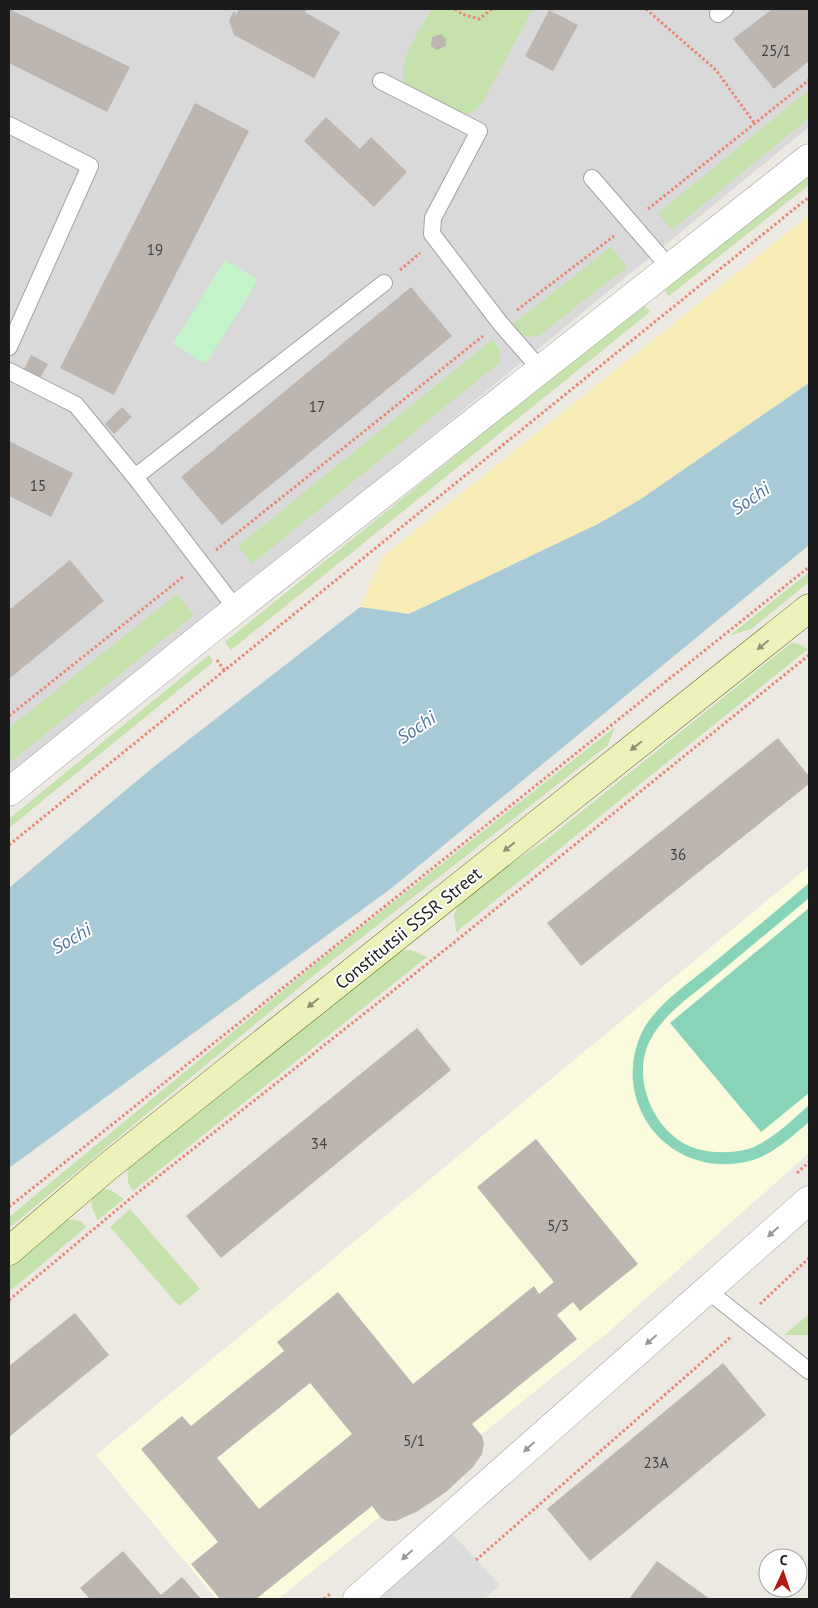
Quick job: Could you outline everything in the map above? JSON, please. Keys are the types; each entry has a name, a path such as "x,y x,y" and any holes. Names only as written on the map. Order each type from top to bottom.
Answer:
{"main road":[{"name":"Constitutsii SSSR Street","path":"9,1251 114,1162 809,608"}],"street":[{"path":"9,792 809,158"},
{"path":"358,1599 809,1200"}],"lane":[{"path":"381,80 478,132 433,218 432,234 500,323 541,370"},
{"path":"9,125 90,166 9,347"},
{"path":"592,178 670,268"},
{"path":"135,477 384,283"},
{"path":"9,370 76,405 135,477 237,610"},
{"path":"708,1291 809,1372"}],"path":[{"path":"455,9 462,14 479,19 492,9"},
{"path":"646,9 716,70 755,124"},
{"path":"9,845 809,197"},
{"path":"384,283 436,240"},
{"path":"9,716 200,563"},
{"path":"9,1207 809,566"},
{"path":"9,1300 131,1198 450,945 809,654"},
{"path":"476,1560 745,1321 809,1258"}],"shaded area":[{"path":"9,9 809,9 809,127 9,782"},
{"path":"809,866 809,1153 606,1334 278,1599 216,1599 96,1455"},
{"path":"445,1526 500,1585 484,1599 366,1599"}],"green space":[{"path":"432,9 533,9 480,107 466,115 406,85 403,77 403,67 410,46"},
{"path":"809,90 809,118 672,230 658,213"},
{"path":"809,169 809,185 669,296 662,287"},
{"path":"611,247 627,267 540,335 524,336 513,324"},
{"path":"225,260 258,280 206,364 173,344"},
{"path":"643,304 650,312 231,650 225,642"},
{"path":"493,339 500,351 499,363 252,564 238,546"},
{"path":"809,572 809,582 751,629 729,636"},
{"path":"177,594 194,615 9,763 9,728"},
{"path":"791,643 799,644 808,649 456,932 454,915 459,903 501,870 545,841"},
{"path":"209,655 213,662 9,828 9,819"},
{"path":"615,727 608,745 324,967 9,1228 9,1217 320,960"},
{"path":"809,883 809,898 680,1004 665,1019 653,1035 646,1049 643,1064 647,1096 653,1110 672,1135 692,1147 706,1151 721,1152 752,1148 778,1132 809,1105 809,1122 766,1155 749,1161 721,1164 695,1160 672,1148 654,1131 641,1110 634,1086 634,1059 642,1032 662,1005"},
{"path":"809,908 809,1093 761,1132 670,1023"},
{"path":"411,950 427,957 133,1191 128,1182 127,1165 388,958 401,951"},
{"path":"99,1188 111,1190 124,1199 98,1220 92,1199"},
{"path":"130,1209 200,1289 179,1306 110,1227"},
{"path":"64,1219 81,1221 86,1227 9,1292 9,1261"},
{"path":"809,1314 809,1335 784,1335"}],"sand":[{"path":"809,215 809,383 641,499 598,524 409,614 360,607 382,557"}],"water":[{"name":"Sochi","path":"809,383 809,545 393,887 9,1168 9,888 151,769 360,607 409,614 598,524 641,499"}],"building":[{"path":"9,9 130,67 107,112 9,63"},
{"path":"239,9 307,9 305,12 340,32 314,78 234,35 229,21 232,14 235,11 235,16"},
{"path":"772,9 809,9 809,61 774,89 733,39"},
{"path":"549,10 578,25 553,71 525,56"},
{"path":"441,34 446,39 446,46 437,50 431,46 432,37"},
{"path":"195,103 249,131 114,395 60,368"},
{"path":"326,117 360,149 371,137 407,172 374,207 304,141"},
{"path":"411,287 452,336 222,525 181,477"},
{"path":"31,355 48,364 40,378 24,369"},
{"path":"122,407 132,417 114,434 105,424"},
{"path":"9,441 73,473 51,517 9,496"},
{"path":"70,560 104,601 9,679 9,610"},
{"path":"778,738 809,776 809,784 581,966 547,923"},
{"path":"417,1028 451,1070 221,1258 186,1216"},
{"path":"536,1139 638,1264 580,1311 573,1302 557,1315 577,1339 472,1424 482,1436 484,1444 482,1454 473,1467 446,1492 418,1511 396,1521 387,1521 381,1518 372,1506 256,1599 220,1599 191,1564 218,1542 141,1449 182,1416 191,1426 284,1351 277,1342 338,1292 413,1384 534,1286 539,1294 554,1282 477,1187","holes":["310,1383 352,1434 259,1509 217,1458"]},
{"path":"75,1313 109,1355 9,1437 9,1366"},
{"path":"723,1363 766,1415 590,1561 547,1509"},
{"path":"123,1551 161,1595 182,1577 201,1599 90,1599 80,1588"},
{"path":"657,1561 710,1599 629,1599"}]}
